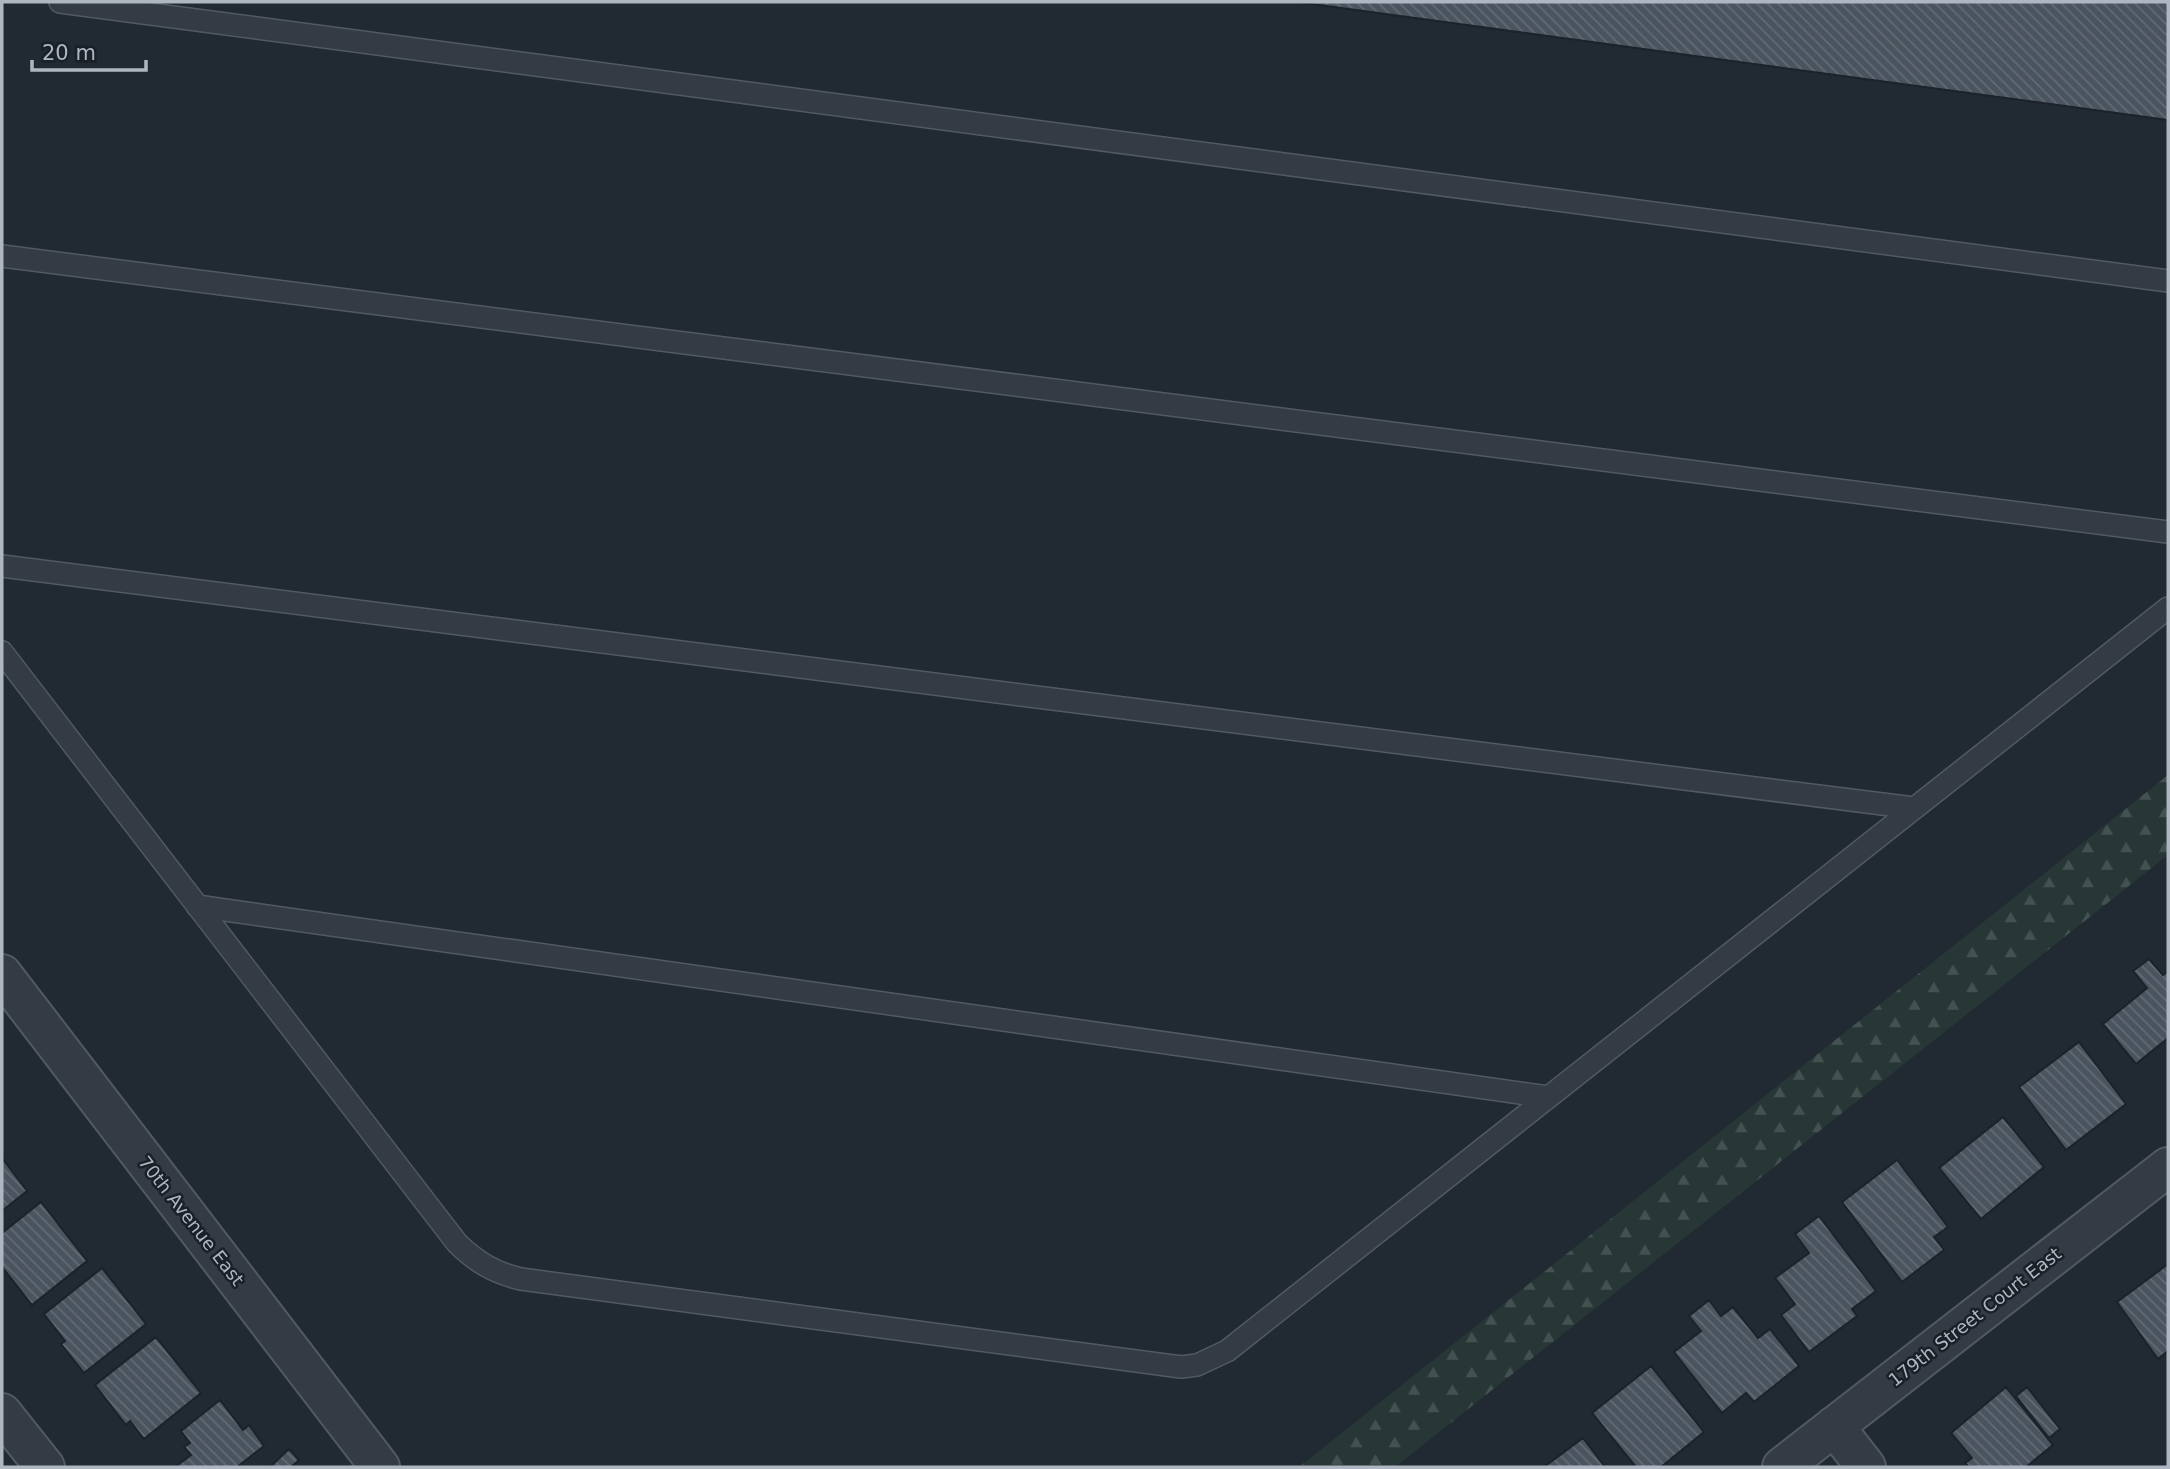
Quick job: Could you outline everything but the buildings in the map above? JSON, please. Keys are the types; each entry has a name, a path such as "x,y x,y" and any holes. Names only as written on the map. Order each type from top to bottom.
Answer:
{"street":[{"name":"70th Avenue East","path":"2,974 380,1467"},
{"name":"179th Street Court East","path":"1782,1467 2168,1167"},
{"path":"2,1413 45,1467"},
{"path":"1834,1426 1866,1467"}],"lane":[{"path":"60,2 2168,281"},
{"path":"2,256 2168,532"},
{"path":"2,566 1914,808"},
{"path":"2,652 457,1243 472,1258 489,1269 521,1279 1181,1367 1197,1365 1227,1351 2168,608"},
{"path":"197,906 1548,1097"}],"green space":[{"path":"2168,775 2168,855 1395,1467 1299,1467"}]}
